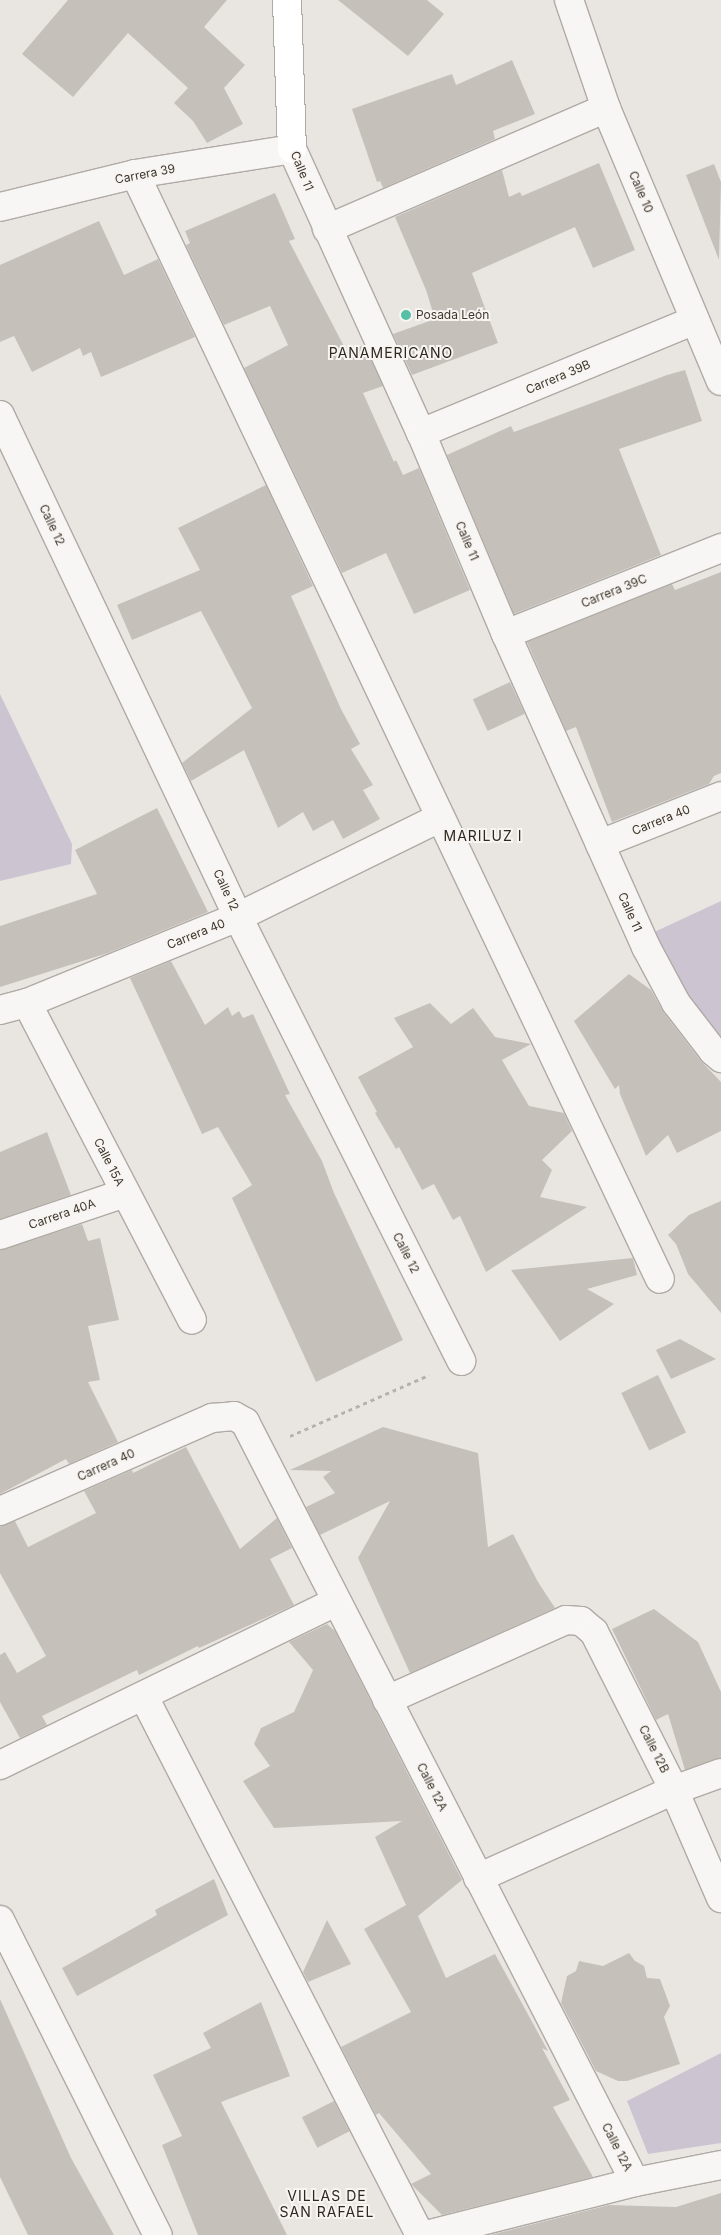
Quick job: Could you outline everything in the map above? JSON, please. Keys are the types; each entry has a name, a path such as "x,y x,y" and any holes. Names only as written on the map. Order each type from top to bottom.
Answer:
{"street":[{"name":"Calle 11","path":"288,0 292,149 421,434 506,634 646,947 676,1003 713,1051 721,1058"},
{"name":"Calle 10","path":"569,0 606,108 721,381"},
{"path":"327,229 606,108"},
{"name":"Carrera 39","path":"0,207 134,174 292,149"},
{"path":"134,174 660,1279"},
{"name":"Carrera 39B","path":"421,434 695,320"},
{"name":"Calle 12","path":"0,415 238,917 460,1361"},
{"name":"Carrera 39C","path":"506,634 721,548"},
{"name":"Carrera 40","path":"600,844 721,796"},
{"name":"Carrera 40","path":"0,1010 27,1003 238,917 439,818"},
{"name":"Calle 15A","path":"27,1003 192,1320"},
{"name":"Carrera 40A","path":"0,1235 125,1193"},
{"name":"Calle 12A","path":"212,1418 234,1416 245,1422 635,2182"},
{"name":"Carrera 40","path":"0,1511 212,1418"},
{"path":"0,1765 336,1602"},
{"name":"Calle 12B","path":"387,1700 566,1620 581,1621 594,1632 674,1790 721,1898"},
{"path":"144,1696 420,2235"},
{"path":"478,1878 674,1790 721,1772"},
{"path":"0,1920 158,2235"},
{"path":"426,2235 635,2182 721,2165"}],"path":[{"path":"258,1450 460,1361"}],"shaded area":[{"path":"0,694 72,844 71,864 0,881"},
{"path":"721,901 721,1036 674,982 650,934"},
{"path":"721,2053 721,2143 648,2154 627,2101"}],"building":[{"path":"68,0 227,0 204,27 245,65 224,88 243,124 207,143 193,121 174,103 188,88 128,33 73,97 22,54"},
{"path":"338,0 427,0 444,14 408,56"},
{"path":"512,60 535,114 493,131 495,139 383,188 380,181 377,182 352,109 452,74 456,85"},
{"path":"599,163 635,250 593,268 575,227 472,273 498,343 412,375 393,334 435,319 426,290 395,217 502,170 509,197 520,192 522,196"},
{"path":"714,164 721,182 719,260 686,175"},
{"path":"275,193 295,239 289,241 347,352 364,345 383,386 363,393 394,462 396,460 403,475 419,468 470,590 414,614 386,553 342,573 244,368 288,345 270,306 224,325 186,245 190,243 185,231"},
{"path":"99,221 124,275 158,259 195,337 101,377 91,352 83,356 80,348 32,372 14,336 0,342 0,265"},
{"path":"685,370 702,421 619,449 661,555 514,614 447,455 511,426 514,432"},
{"path":"266,485 313,586 291,596 341,709 360,744 351,749 373,785 363,790 380,819 343,839 333,820 313,831 303,812 278,828 244,750 191,781 182,763 252,708 201,611 132,640 117,605 200,570 178,528"},
{"path":"721,572 721,773 714,776 709,784 612,822 576,727 566,731 527,642 672,584 675,590"},
{"path":"510,682 525,714 488,731 473,699"},
{"path":"157,808 208,912 108,953 0,987 0,926 97,894 75,850"},
{"path":"171,961 205,1025 228,1007 232,1016 239,1011 243,1018 253,1014 290,1094 285,1095 322,1161 334,1193 403,1340 316,1382 232,1198 252,1185 218,1127 202,1134 130,978"},
{"path":"629,974 651,990 664,1013 701,1061 721,1082 721,1131 677,1153 668,1135 646,1156 620,1094 619,1085 615,1089 574,1021"},
{"path":"430,1003 451,1024 473,1008 495,1037 531,1044 502,1060 529,1106 564,1113 572,1131 542,1160 552,1170 540,1197 587,1207 486,1272 460,1216 453,1220 434,1184 422,1190 399,1147 396,1149 375,1113 377,1112 358,1077 413,1047 394,1018"},
{"path":"47,1132 71,1195 0,1219 0,1152"},
{"path":"721,1201 721,1313 688,1274 676,1244 668,1235 689,1215"},
{"path":"82,1224 88,1241 100,1238 119,1320 88,1326 100,1380 88,1382 118,1442 69,1464 66,1459 0,1494 0,1250"},
{"path":"633,1258 637,1275 587,1289 614,1304 560,1341 511,1270"},
{"path":"680,1339 716,1359 671,1379 656,1350"},
{"path":"658,1375 686,1433 649,1450 621,1393"},
{"path":"383,1427 478,1453 488,1547 513,1534 538,1582 555,1608 410,1673 358,1558 390,1501 320,1535 306,1507 335,1493 323,1477 331,1471 290,1470"},
{"path":"186,1447 240,1549 277,1518 292,1548 270,1559 294,1605 199,1648 198,1646 139,1675 137,1670 42,1716 47,1725 20,1738 0,1702 0,1655 5,1652 17,1673 46,1656 0,1573 0,1526 15,1521 28,1547 96,1513 84,1491 132,1470 133,1473"},
{"path":"654,1609 698,1642 721,1692 721,1758 685,1770 668,1714 656,1720 612,1629"},
{"path":"327,1624 335,1631 462,1880 418,1916 446,1978 495,1954 548,2051 542,2048 570,2100 553,2107 593,2177 442,2215 411,2184 431,2174 379,2113 376,2115 341,2047 411,2012 364,1929 406,1905 375,1837 402,1821 274,1828 243,1781 270,1766 254,1744 261,1728 294,1712 313,1670 289,1642"},
{"path":"214,1879 228,1915 77,1996 62,1968 157,1915 155,1910"},
{"path":"327,1920 351,1964 308,1982 303,1972"},
{"path":"629,1953 635,1961 644,1966 647,1978 660,1979 670,2006 664,2017 680,2064 627,2081 618,2081 596,2071 561,2003 567,1976 576,1971 579,1961 603,1966"},
{"path":"0,1999 71,2158 114,2235 28,2235 0,2177"},
{"path":"261,2002 290,2076 221,2102 287,2235 198,2235 162,2145 182,2136 153,2075 211,2048 203,2033"},
{"path":"334,2101 349,2131 317,2148 302,2117"},
{"path":"721,2193 721,2235 490,2235 609,2205 676,2207"}],"place":[{"name":"Posada León","path":"406,315"}],"district":[{"name":"PANAMERICANO","path":"391,353"},
{"name":"MARILUZ I","path":"483,836"},
{"name":"VILLAS DE SAN RAFAEL","path":"327,2204"}]}
